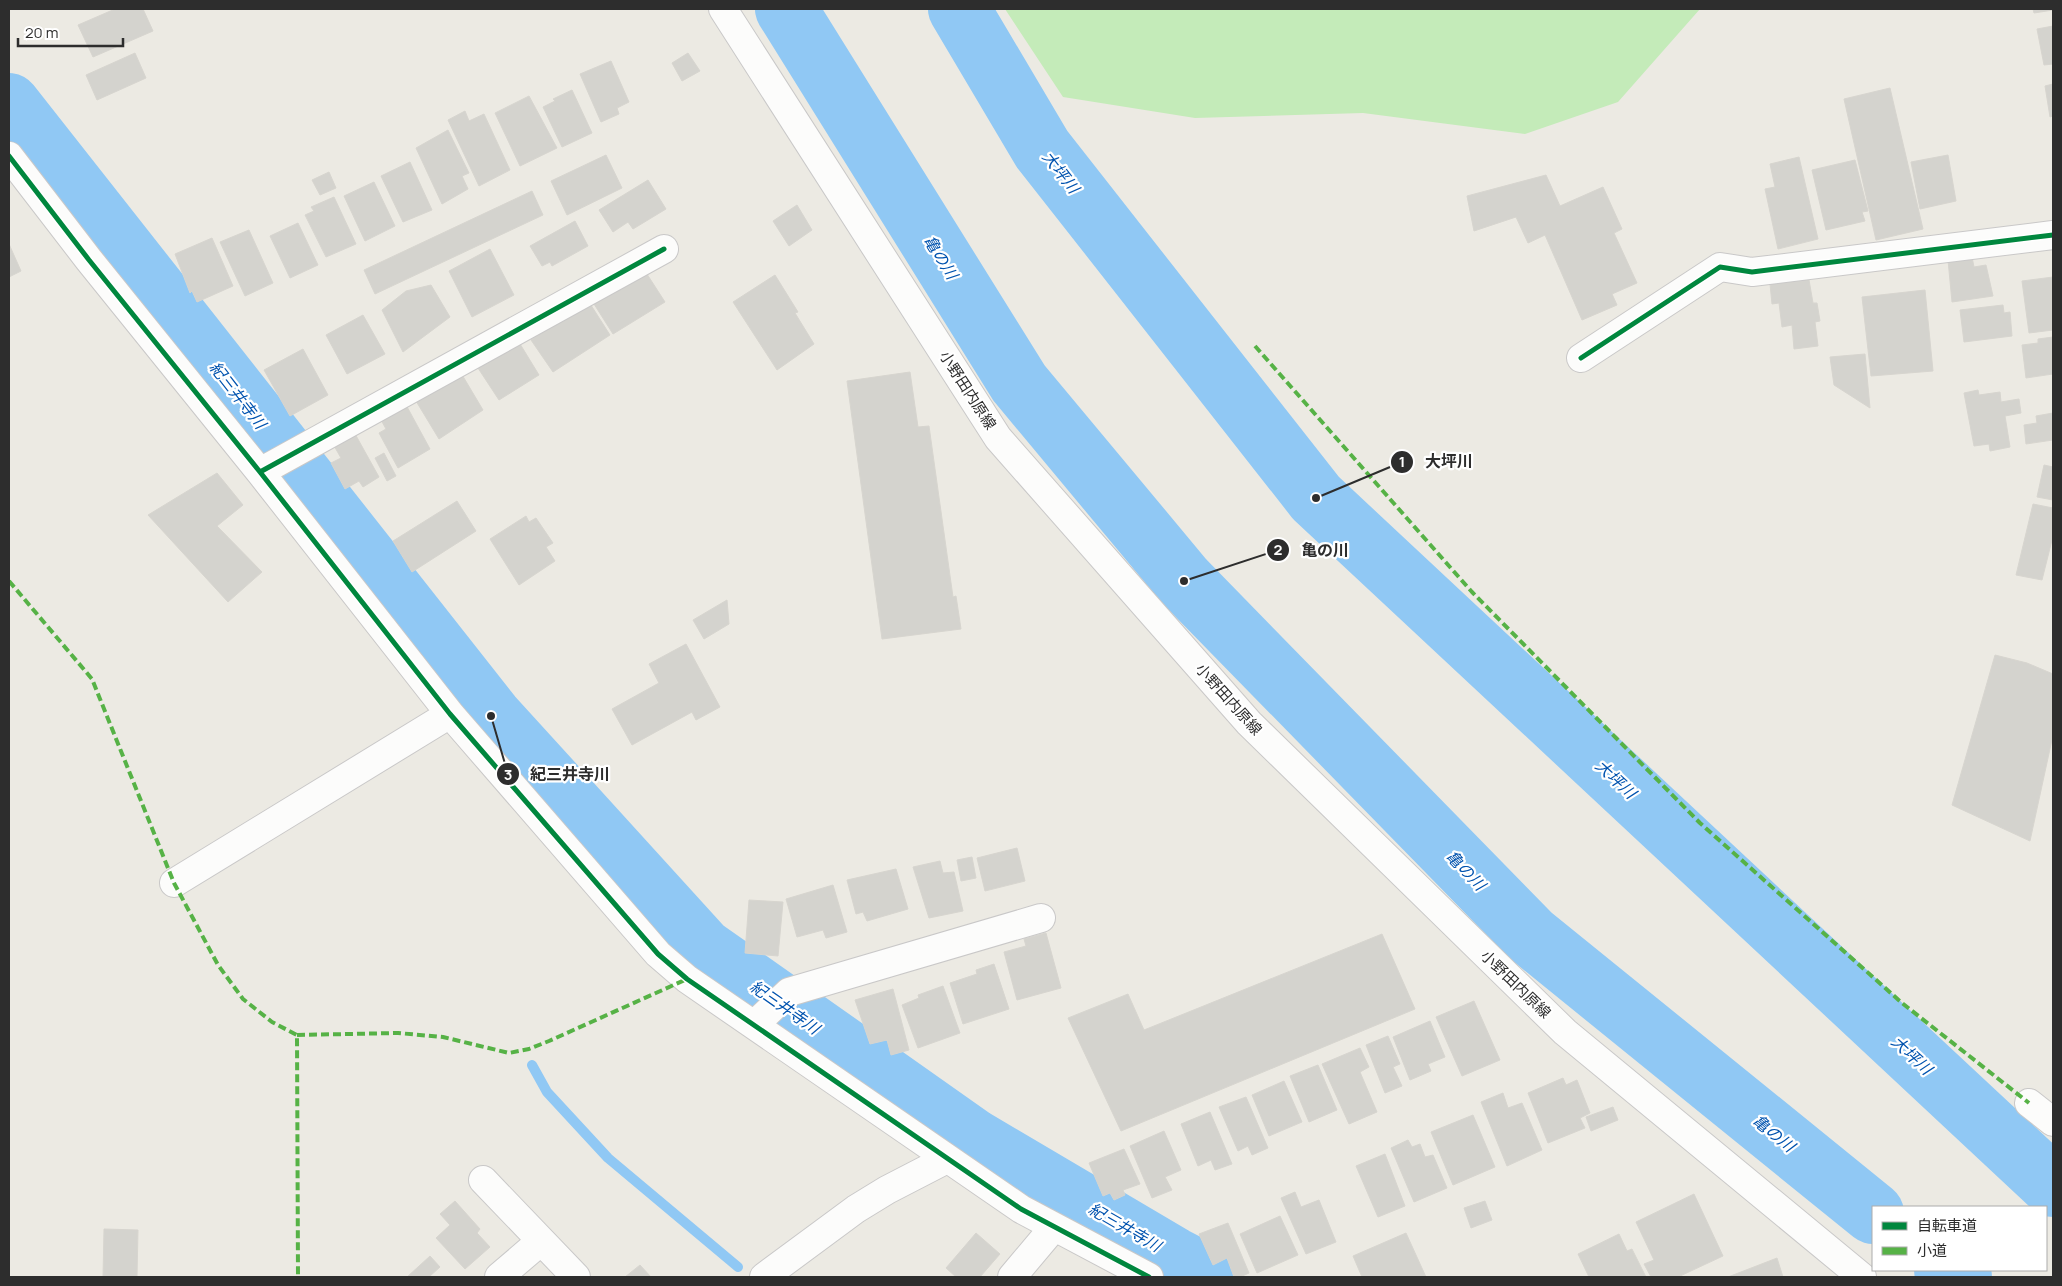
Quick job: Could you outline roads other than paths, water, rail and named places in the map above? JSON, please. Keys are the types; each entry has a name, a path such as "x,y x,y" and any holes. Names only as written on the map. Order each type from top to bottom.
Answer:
{"street":[{"name":"小野田内原線","path":"723,9 998,438 1249,723 1565,1032 1862,1277"},
{"path":"9,156 88,260 269,467 450,714 658,954 687,979 761,1019 947,1159 1021,1209 1148,1277"},
{"path":"1581,358 1720,267 1752,272 2053,235"},
{"path":"269,467 664,249"},
{"path":"174,883 450,714"},
{"path":"761,1019 789,992 1041,918"},
{"path":"2029,1103 2053,1122"},
{"path":"764,1277 856,1209 887,1190 947,1159"},
{"path":"483,1180 576,1277"},
{"path":"1012,1277 1054,1227"},
{"path":"499,1277 540,1241"}],"waterway":[{"name":"亀の川","path":"786,9 1019,383 1184,581 1530,935 1872,1212"},
{"name":"大坪川","path":"959,9 1042,149 1316,498 2053,1186"},
{"name":"紀三井寺川","path":"9,104 491,716 703,949 974,1140 1174,1258 1211,1277"},
{"path":"532,1065 547,1092 608,1158 738,1267"},
{"name":"亀の川","path":"1947,1271 1961,1277"}],"place":[{"name":"大坪川","path":"1316,498"},
{"name":"亀の川","path":"1184,581"},
{"name":"紀三井寺川","path":"491,716"}]}
